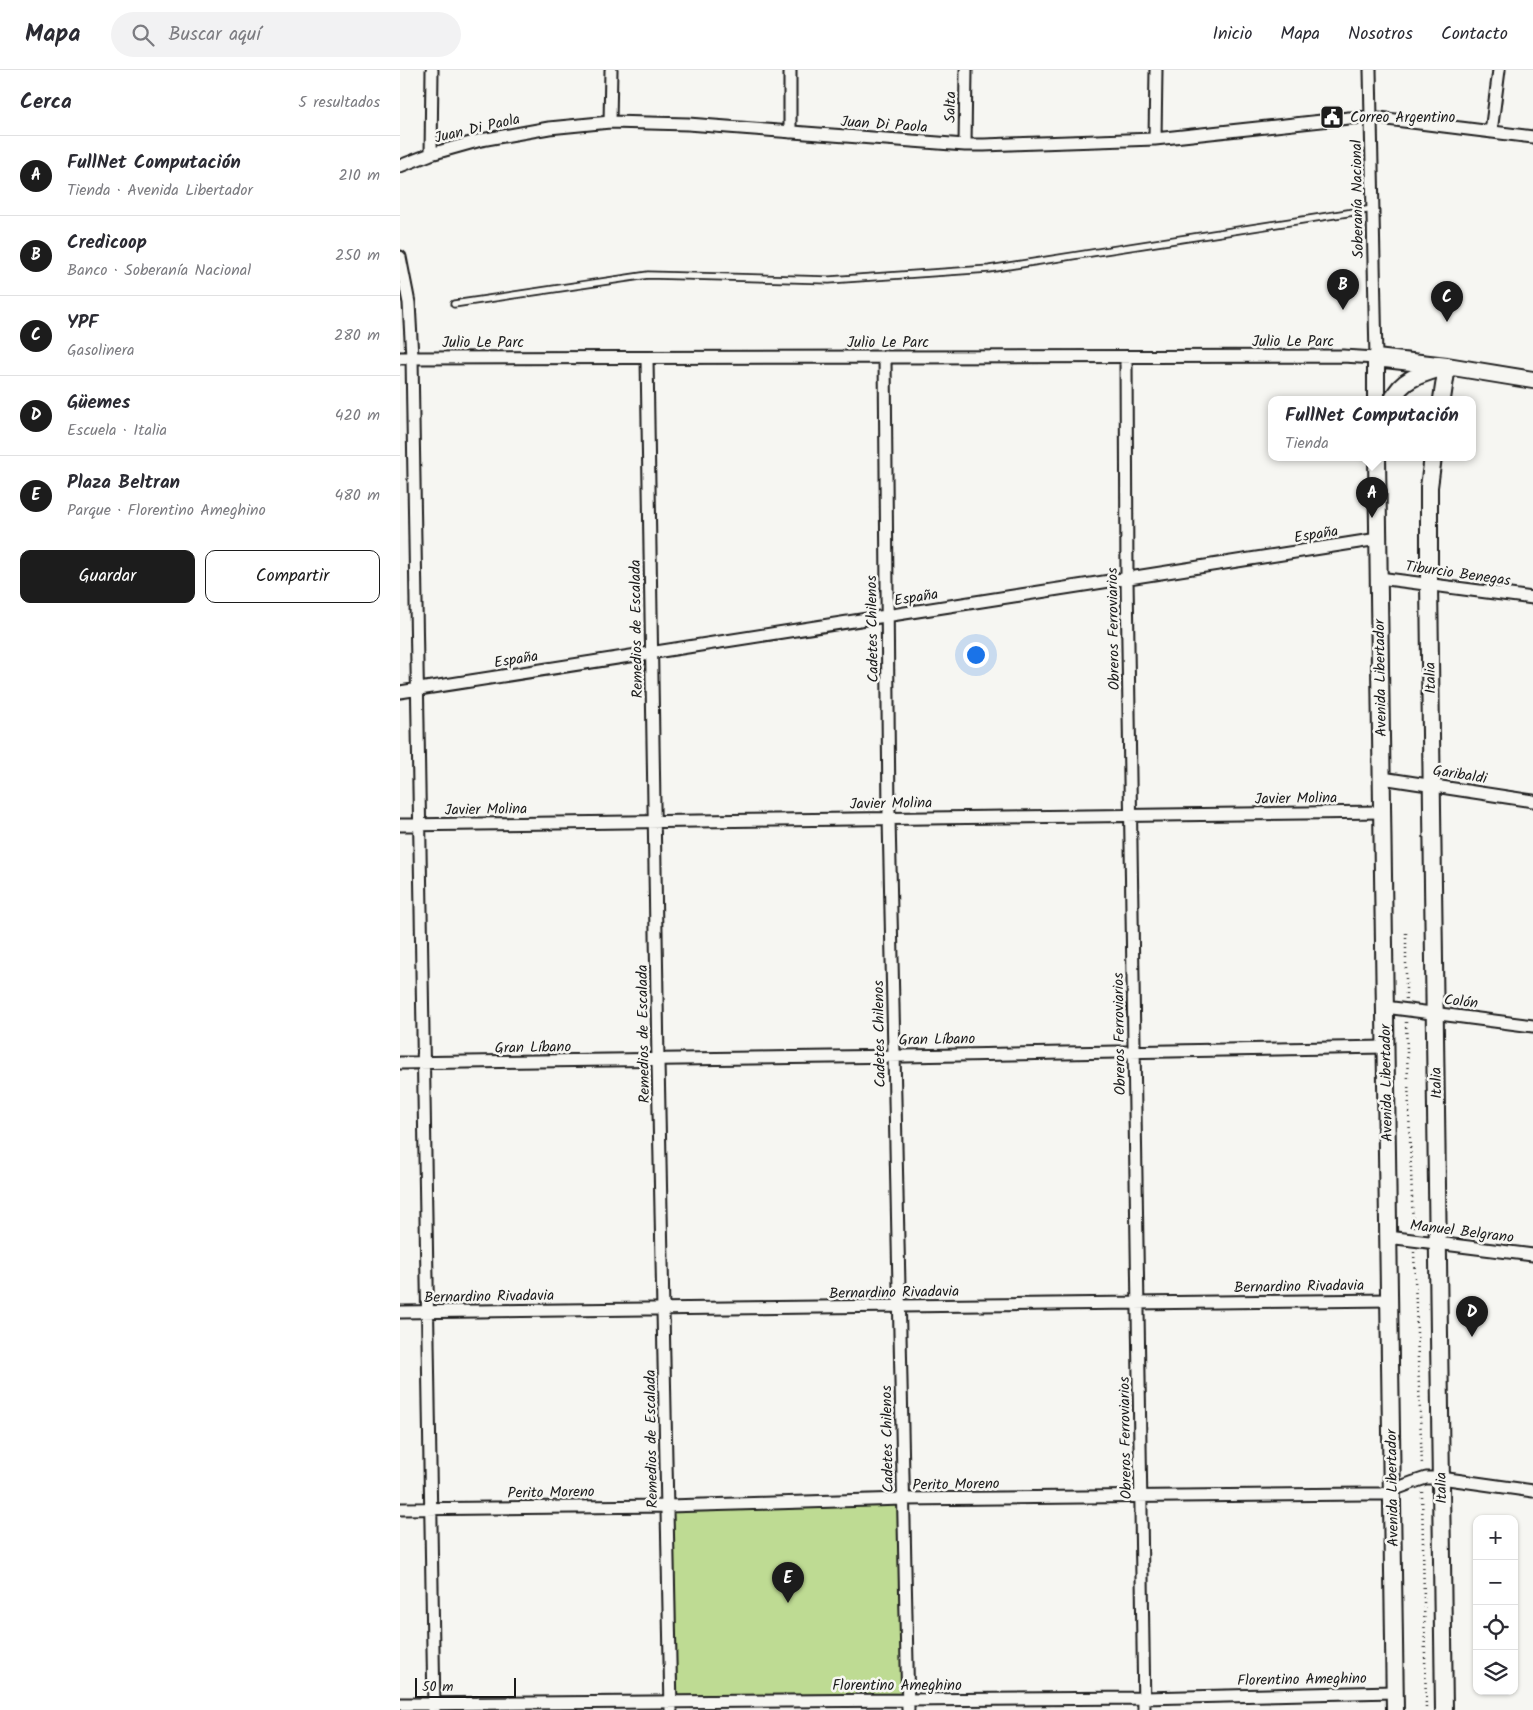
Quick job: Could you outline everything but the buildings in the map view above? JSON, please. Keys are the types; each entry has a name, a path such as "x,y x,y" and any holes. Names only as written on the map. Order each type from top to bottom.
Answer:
{"main road":[{"path":"1376,396 1376,358 1447,366 1533,380"},
{"path":"1394,396 1403,383 1418,375 1447,366"},
{"path":"1442,396 1447,366"},
{"name":"Avenida Libertador","path":"1377,461 1395,1710"},
{"name":"Italia","path":"1432,461 1429,487 1429,584 1444,1710"}],"street":[{"path":"431,154 432,70"},
{"path":"610,122 611,70"},
{"path":"790,70 790,132"},
{"name":"Salta","path":"964,145 966,70"},
{"path":"1155,139 1156,70"},
{"name":"Soberanía Nacional","path":"1370,70 1376,358"},
{"path":"1491,132 1500,70"},
{"name":"Juan Di Paola","path":"400,166 431,154 481,140 549,128 610,122 688,124 964,145 1155,139 1349,118 1371,118 1533,137"},
{"path":"400,257 409,303 412,357 434,1707"},
{"name":"Obreros Ferroviarios","path":"1126,356 1127,579 1144,1710"},
{"name":"Julio Le Parc","path":"400,358 1343,356 1376,358"},
{"name":"Cadetes Chilenos","path":"885,357 894,1055 908,1705"},
{"name":"Remedios de Escalada","path":"647,358 671,1706"},
{"name":"España","path":"400,692 1378,539"},
{"name":"Tiburcio Benegas","path":"1379,578 1533,598"},
{"name":"Garibaldi","path":"1382,778 1533,801"},
{"name":"Javier Molina","path":"400,825 1382,812"},
{"name":"Colón","path":"1385,1007 1533,1026"},
{"name":"Gran Líbano","path":"400,1063 1385,1047"},
{"name":"Manuel Belgrano","path":"1388,1237 1533,1255"},
{"name":"Bernardino Rivadavia","path":"400,1312 1389,1300"},
{"name":"Perito Moreno","path":"400,1509 668,1506 903,1499 1382,1494 1422,1480 1441,1478 1533,1491"},
{"name":"Florentino Ameghino","path":"400,1704 434,1707 908,1705 1394,1692"}],"lane":[{"path":"454,304 648,275 829,280 989,269 1372,209"}],"path":[{"path":"1406,932 1406,1009 1422,1480 1426,1710"}],"green space":[{"path":"903,1499 908,1700 671,1702 668,1506"}],"place":[{"name":"Correo Argentino","path":"1332,117"},
{"name":"Credicoop","path":"1343,310"},
{"name":"YPF","path":"1447,322"},
{"name":"FullNet Computación","path":"1372,518"},
{"name":"Güemes","path":"1472,1337"},
{"name":"Plaza Beltran","path":"788,1603"}]}
